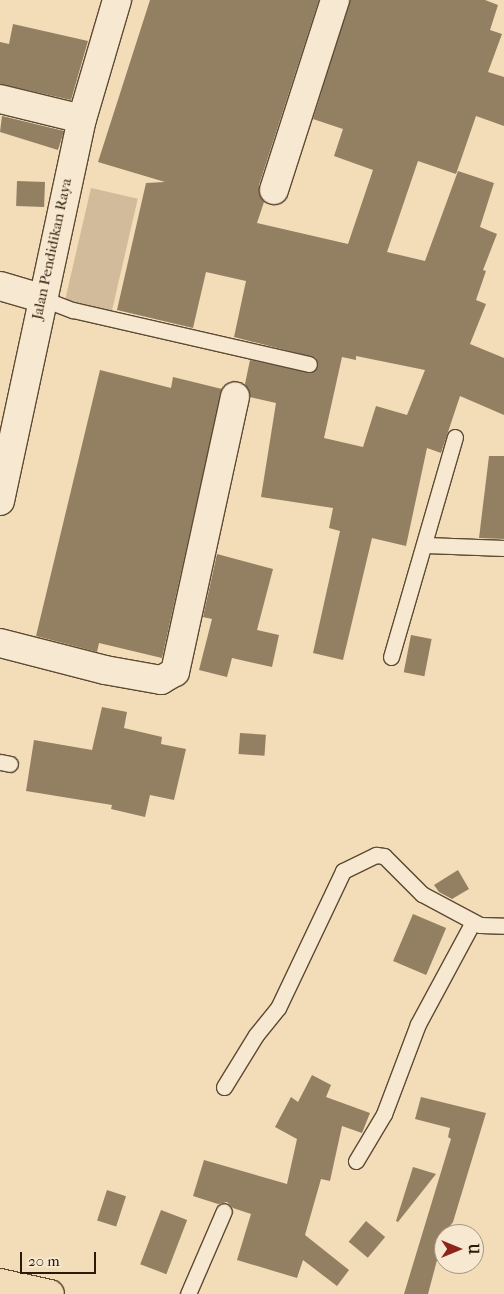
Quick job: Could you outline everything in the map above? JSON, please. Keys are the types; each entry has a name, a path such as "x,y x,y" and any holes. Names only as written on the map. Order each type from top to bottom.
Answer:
{"main road":[{"path":"0,1283 50,1294"}],"street":[{"name":"Jalan Pendidikan Raya","path":"0,501 41,298 82,119 117,0"},
{"path":"274,190 335,0"},
{"path":"0,99 82,119"},
{"path":"0,286 41,298"},
{"path":"0,643 105,670 161,680 175,672 235,396"}],"lane":[{"path":"41,298 73,310 309,364"},
{"path":"391,657 426,545 455,436"},
{"path":"426,545 504,548"},
{"path":"224,1087 256,1035 278,1008 343,871 376,855 390,858 422,894 473,922 489,928 504,926"},
{"path":"356,1161 384,1114 418,1024 473,922"},
{"path":"188,1294 224,1211"}],"shaded area":[{"path":"91,188 138,199 112,312 65,301"}],"building":[{"path":"150,0 319,0 259,185 259,194 264,202 257,223 348,244 373,170 334,156 343,129 313,119 350,0 485,0 498,5 490,30 502,34 488,72 504,77 504,126 476,116 456,174 418,161 387,252 425,261 458,171 494,183 480,227 497,234 483,270 486,271 476,300 486,304 470,344 504,358 504,415 460,396 441,453 427,448 406,546 372,538 343,660 313,653 340,531 329,528 333,508 261,497 276,403 250,397 245,384 250,360 311,373 318,367 316,358 234,337 246,281 206,272 193,328 117,310 146,183 165,182 98,162","holes":["356,356 425,370 407,415 376,406 363,447 324,438 342,357 356,360"]},
{"path":"13,24 88,41 71,100 0,84 0,42 9,44"},
{"path":"2,116 64,131 58,150 0,132"},
{"path":"17,181 45,182 44,207 16,206"},
{"path":"100,370 171,388 173,377 222,389 162,658 99,643 97,652 36,636"},
{"path":"489,456 504,456 504,539 479,538"},
{"path":"217,554 273,569 257,630 279,635 272,667 232,658 227,677 199,670 212,619 203,617"},
{"path":"411,635 432,639 424,676 404,672"},
{"path":"102,707 127,712 124,728 162,737 161,744 186,749 174,800 150,795 145,817 111,809 112,805 26,791 34,740 92,750"},
{"path":"240,733 266,735 264,756 239,754"},
{"path":"458,870 469,889 452,899 439,892 434,885"},
{"path":"413,914 446,928 426,975 393,961"},
{"path":"312,1075 331,1085 326,1097 370,1113 362,1133 342,1126 330,1181 321,1179 305,1235 349,1270 337,1286 303,1260 297,1278 237,1260 251,1214 233,1208 227,1202 218,1204 193,1196 204,1160 287,1184 297,1139 275,1127 291,1097 298,1102"},
{"path":"421,1097 486,1113 453,1222 452,1224 434,1224 434,1272 428,1294 404,1294 451,1139 448,1137 450,1128 415,1119"},
{"path":"413,1167 436,1174 398,1222 396,1221"},
{"path":"107,1190 126,1196 116,1227 97,1220"},
{"path":"161,1210 187,1220 166,1274 140,1264"},
{"path":"366,1221 385,1237 368,1258 349,1242"}]}
